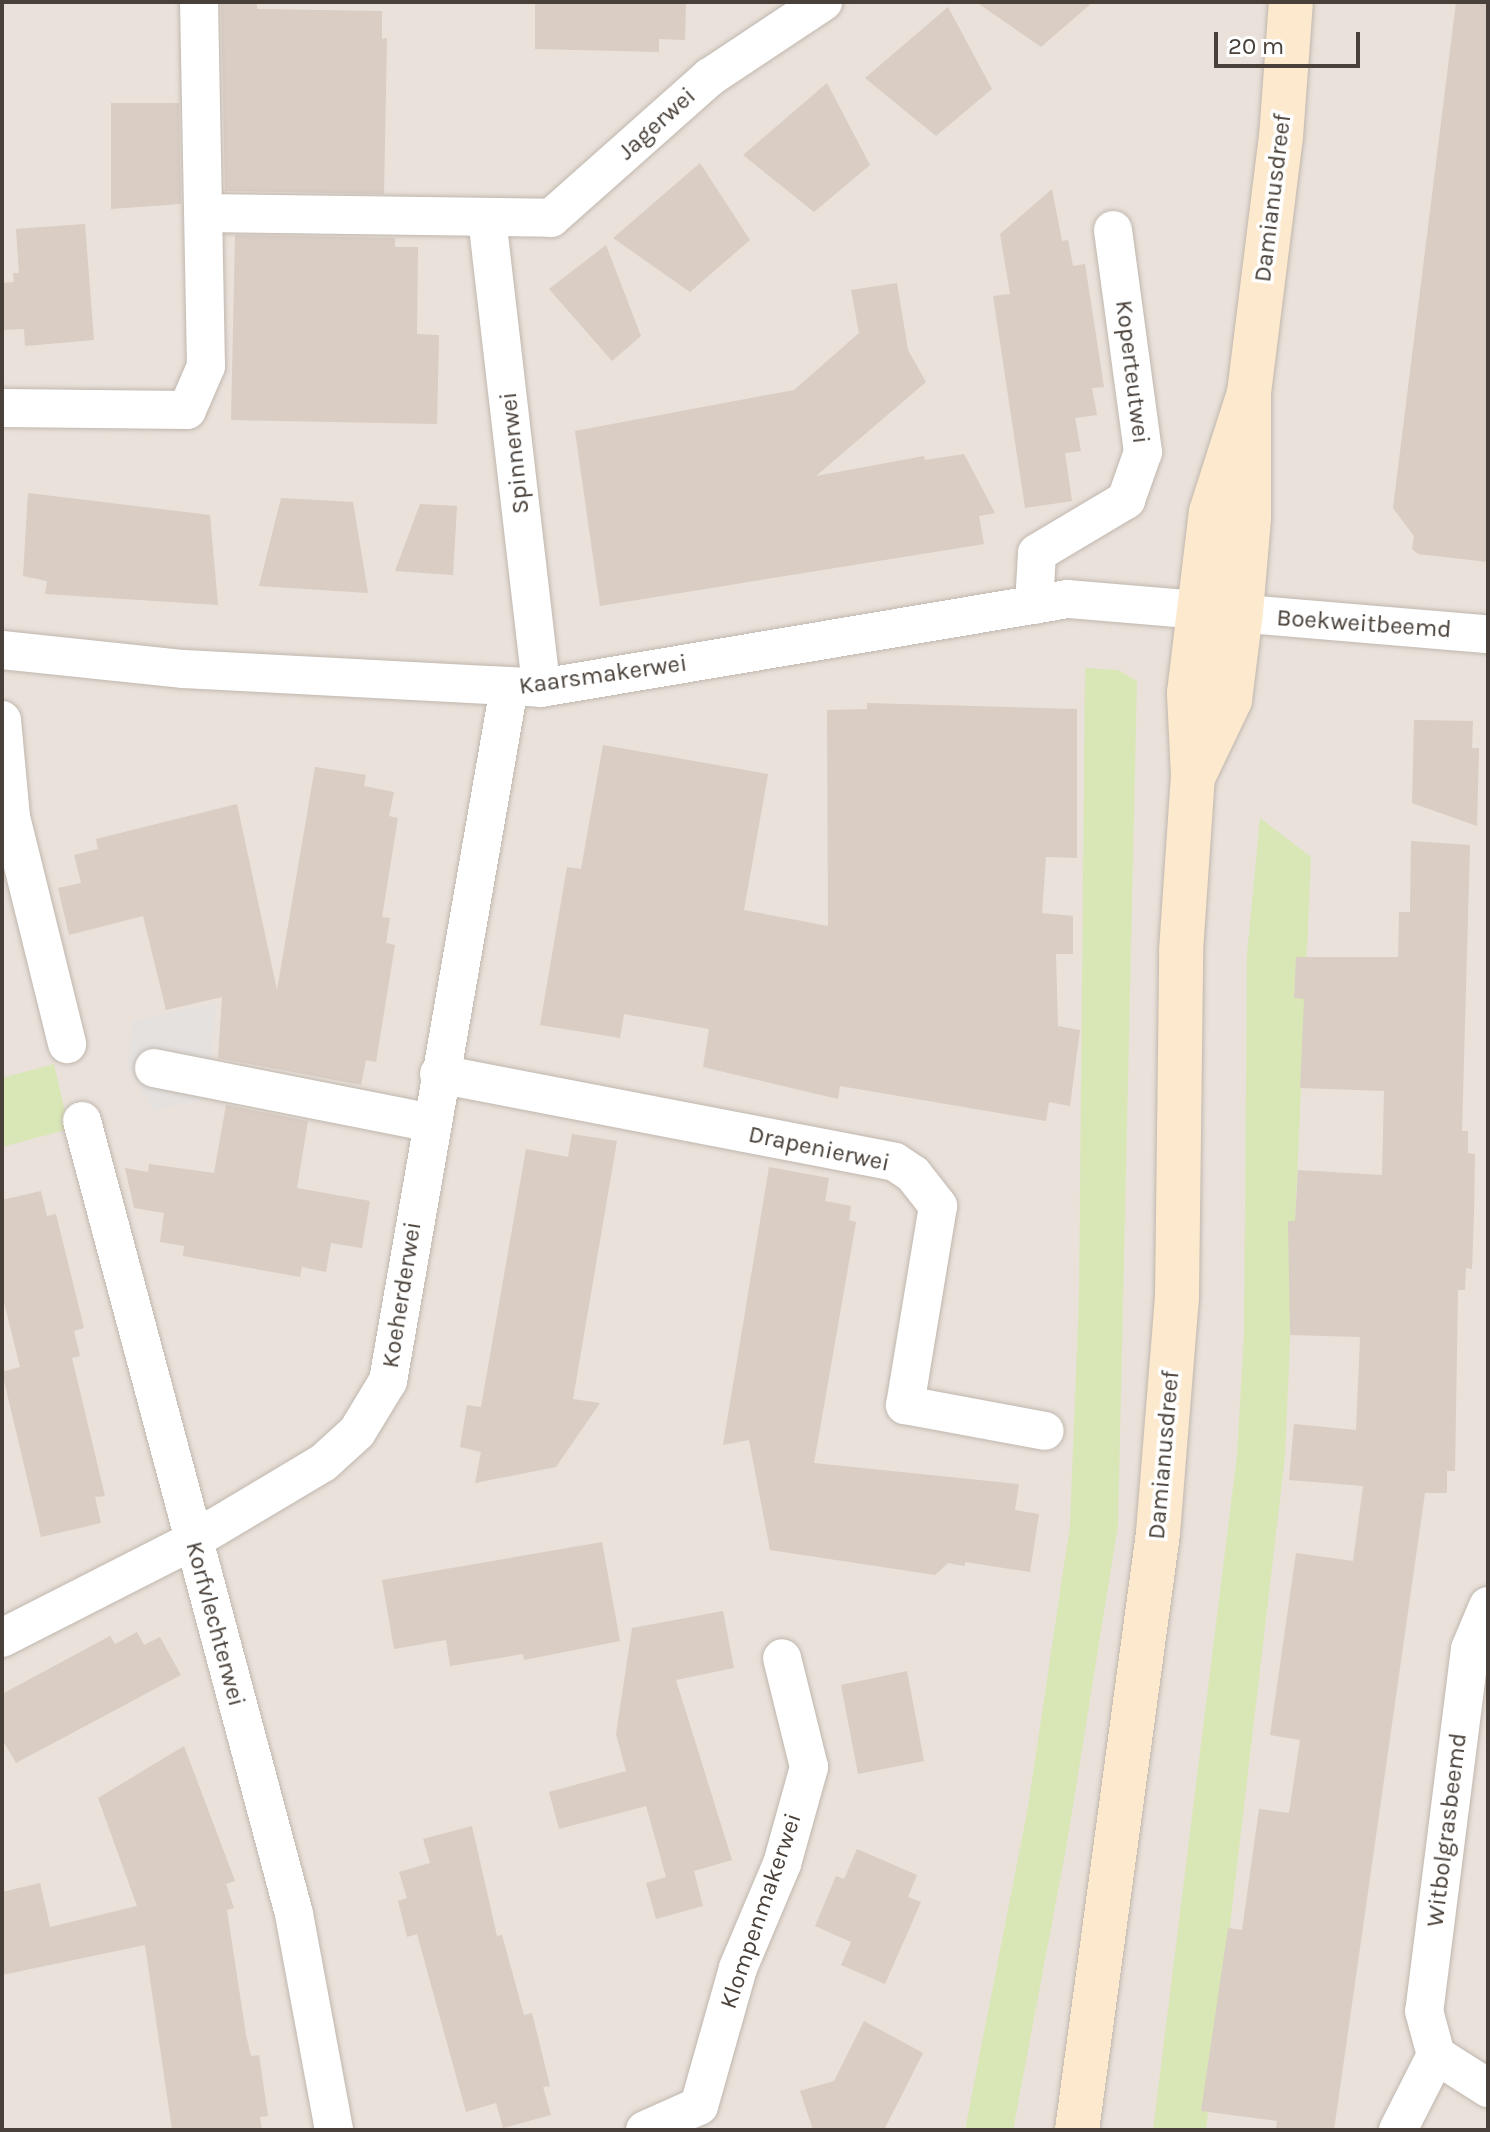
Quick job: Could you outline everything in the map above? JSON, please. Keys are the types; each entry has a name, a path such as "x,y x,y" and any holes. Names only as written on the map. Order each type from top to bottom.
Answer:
{"street":[{"path":"2,408 187,410 206,366 199,2"},
{"name":"Jagerwei","path":"204,213 551,218 710,77 823,2"},
{"name":"Damianusdreef","path":"1077,2130 1158,1533 1177,1297 1181,951 1193,776 1189,693 1220,609 1211,512 1249,393 1281,137 1291,2"},
{"name":"Spinnerwei","path":"487,218 525,688"},
{"name":"Koperteutwei","path":"1034,605 1037,553 1126,500 1143,452 1113,230"},
{"name":"Kaarsmakerwei","path":"2,650 184,669 525,688 1068,599 1220,609"},
{"name":"Boekweitbeemd","path":"1220,609 1488,634"},
{"name":"Koeherderwei","path":"2,1638 192,1541 323,1463 357,1432 388,1381 439,1074 525,688"},
{"path":"2,720 11,817 67,1044"},
{"path":"154,1068 431,1123"},
{"name":"Drapenierwei","path":"439,1074 895,1162 913,1174 938,1206 905,1405 1045,1431"},
{"name":"Korfvlechterwei","path":"82,1121 294,1914 334,2130"},
{"name":"Witbolgrasbeemd","path":"1436,2055 1424,2011 1470,1649 1488,1606"},
{"name":"Klompenmakerwei","path":"645,2130 699,2106 738,1968 782,1864 809,1767 782,1658"},
{"path":"1398,2130 1436,2055 1488,2088"}],"shaded area":[{"path":"2,2 1488,2 1488,2130 2,2130"},
{"path":"216,1002 208,1098 154,1111 128,1066 132,1021"}],"green space":[{"path":"1085,668 1118,670 1137,681 1118,1525 1067,1843 1013,2130 965,2130 1028,1807 1070,1525 1079,1297"},
{"path":"1260,818 1311,857 1285,1457 1206,2130 1153,2130 1237,1455 1244,1334 1247,954"},
{"path":"54,1064 69,1129 2,1147 2,1078"}],"building":[{"path":"221,2 257,2 257,9 382,11 382,39 387,38 384,194 225,191"},
{"path":"535,2 686,2 685,40 659,39 659,52 535,49"},
{"path":"976,2 1093,2 1041,47"},
{"path":"1456,2 1488,2 1488,562 1418,554 1412,549 1414,536 1393,508"},
{"path":"948,7 992,89 936,136 865,78"},
{"path":"827,83 870,165 814,212 743,155"},
{"path":"111,103 179,103 181,204 111,209"},
{"path":"700,163 750,240 690,292 613,238"},
{"path":"1052,189 1062,241 1068,240 1073,266 1085,264 1104,387 1092,388 1097,415 1075,418 1081,451 1065,453 1072,501 1025,508 993,296 1010,294 1000,234"},
{"path":"85,224 94,340 25,346 24,329 2,330 2,283 14,282 13,273 19,273 16,229"},
{"path":"235,235 395,238 395,247 418,247 417,334 439,335 437,424 231,420"},
{"path":"606,245 641,336 612,361 549,289"},
{"path":"897,283 908,350 926,382 816,476 924,456 925,460 964,454 995,513 979,516 984,544 600,606 575,431 794,390 859,333 851,290"},
{"path":"28,493 210,515 218,605 45,594 47,581 23,576"},
{"path":"281,498 353,502 368,593 259,586"},
{"path":"420,504 457,506 453,575 395,571"},
{"path":"867,703 1077,709 1077,858 1046,857 1042,913 1073,916 1073,954 1056,954 1058,1026 1080,1030 1070,1106 1049,1102 1046,1121 840,1086 838,1099 703,1067 709,1029 624,1014 620,1038 540,1025 567,867 581,869 603,745 768,774 744,910 828,926 827,710 867,709"},
{"path":"1414,720 1473,721 1472,748 1479,748 1477,826 1412,803"},
{"path":"315,767 366,775 364,786 394,792 389,816 398,818 382,917 390,918 386,943 395,945 376,1062 366,1060 361,1085 218,1058 222,997 166,1010 143,916 69,935 58,888 81,883 74,855 98,849 96,839 237,804 277,990"},
{"path":"1411,841 1470,845 1462,1131 1468,1131 1468,1153 1475,1154 1474,1214 1472,1269 1466,1268 1465,1290 1458,1290 1455,1471 1447,1471 1447,1493 1425,1493 1334,2130 1276,2130 1277,2121 1201,2111 1228,1928 1242,1930 1259,1809 1289,1813 1300,1740 1270,1735 1296,1553 1353,1561 1363,1486 1289,1480 1294,1424 1356,1430 1360,1337 1290,1335 1288,1221 1295,1221 1298,1170 1382,1175 1384,1091 1300,1088 1304,999 1294,998 1296,957 1398,957 1399,912 1410,912"},
{"path":"226,1105 308,1121 297,1188 370,1201 362,1248 331,1243 326,1272 302,1267 300,1277 183,1256 184,1246 160,1242 164,1213 134,1208 125,1168 148,1172 149,1164 214,1173"},
{"path":"572,1134 617,1141 573,1399 600,1403 556,1467 475,1483 481,1452 460,1447 467,1405 481,1407 526,1149 568,1157"},
{"path":"769,1167 829,1178 825,1201 851,1206 849,1220 856,1222 814,1463 1019,1484 1015,1510 1039,1514 1030,1572 965,1562 965,1566 948,1563 935,1575 770,1550 749,1440 723,1445"},
{"path":"41,1191 47,1216 56,1214 84,1328 74,1331 80,1356 72,1358 105,1496 95,1497 101,1523 41,1537 2,1372 20,1367 2,1294 2,1200"},
{"path":"602,1542 620,1641 524,1660 523,1654 450,1666 446,1640 394,1649 382,1580"},
{"path":"723,1611 734,1668 676,1680 732,1860 694,1871 703,1906 656,1919 646,1883 666,1877 646,1806 559,1829 549,1792 626,1771 616,1734 632,1628"},
{"path":"137,1632 144,1645 160,1637 181,1675 16,1763 2,1739 2,1694 110,1636 115,1644"},
{"path":"907,1671 924,1761 858,1774 841,1685"},
{"path":"184,1746 235,1881 226,1884 234,1908 227,1910 246,2035 251,2056 259,2055 268,2116 260,2117 262,2130 172,2130 145,1945 2,1975 2,1892 40,1883 50,1927 137,1906 98,1798"},
{"path":"472,1826 497,1936 502,1935 524,2015 532,2013 550,2086 543,2087 551,2115 503,2128 496,2103 466,2112 417,1934 407,1937 398,1901 407,1898 399,1872 430,1863 423,1839"},
{"path":"857,1849 917,1875 908,1897 921,1902 885,1984 841,1965 851,1942 815,1926 836,1876 844,1879"},
{"path":"864,2021 923,2053 884,2130 813,2130 800,2091 834,2081"}]}
